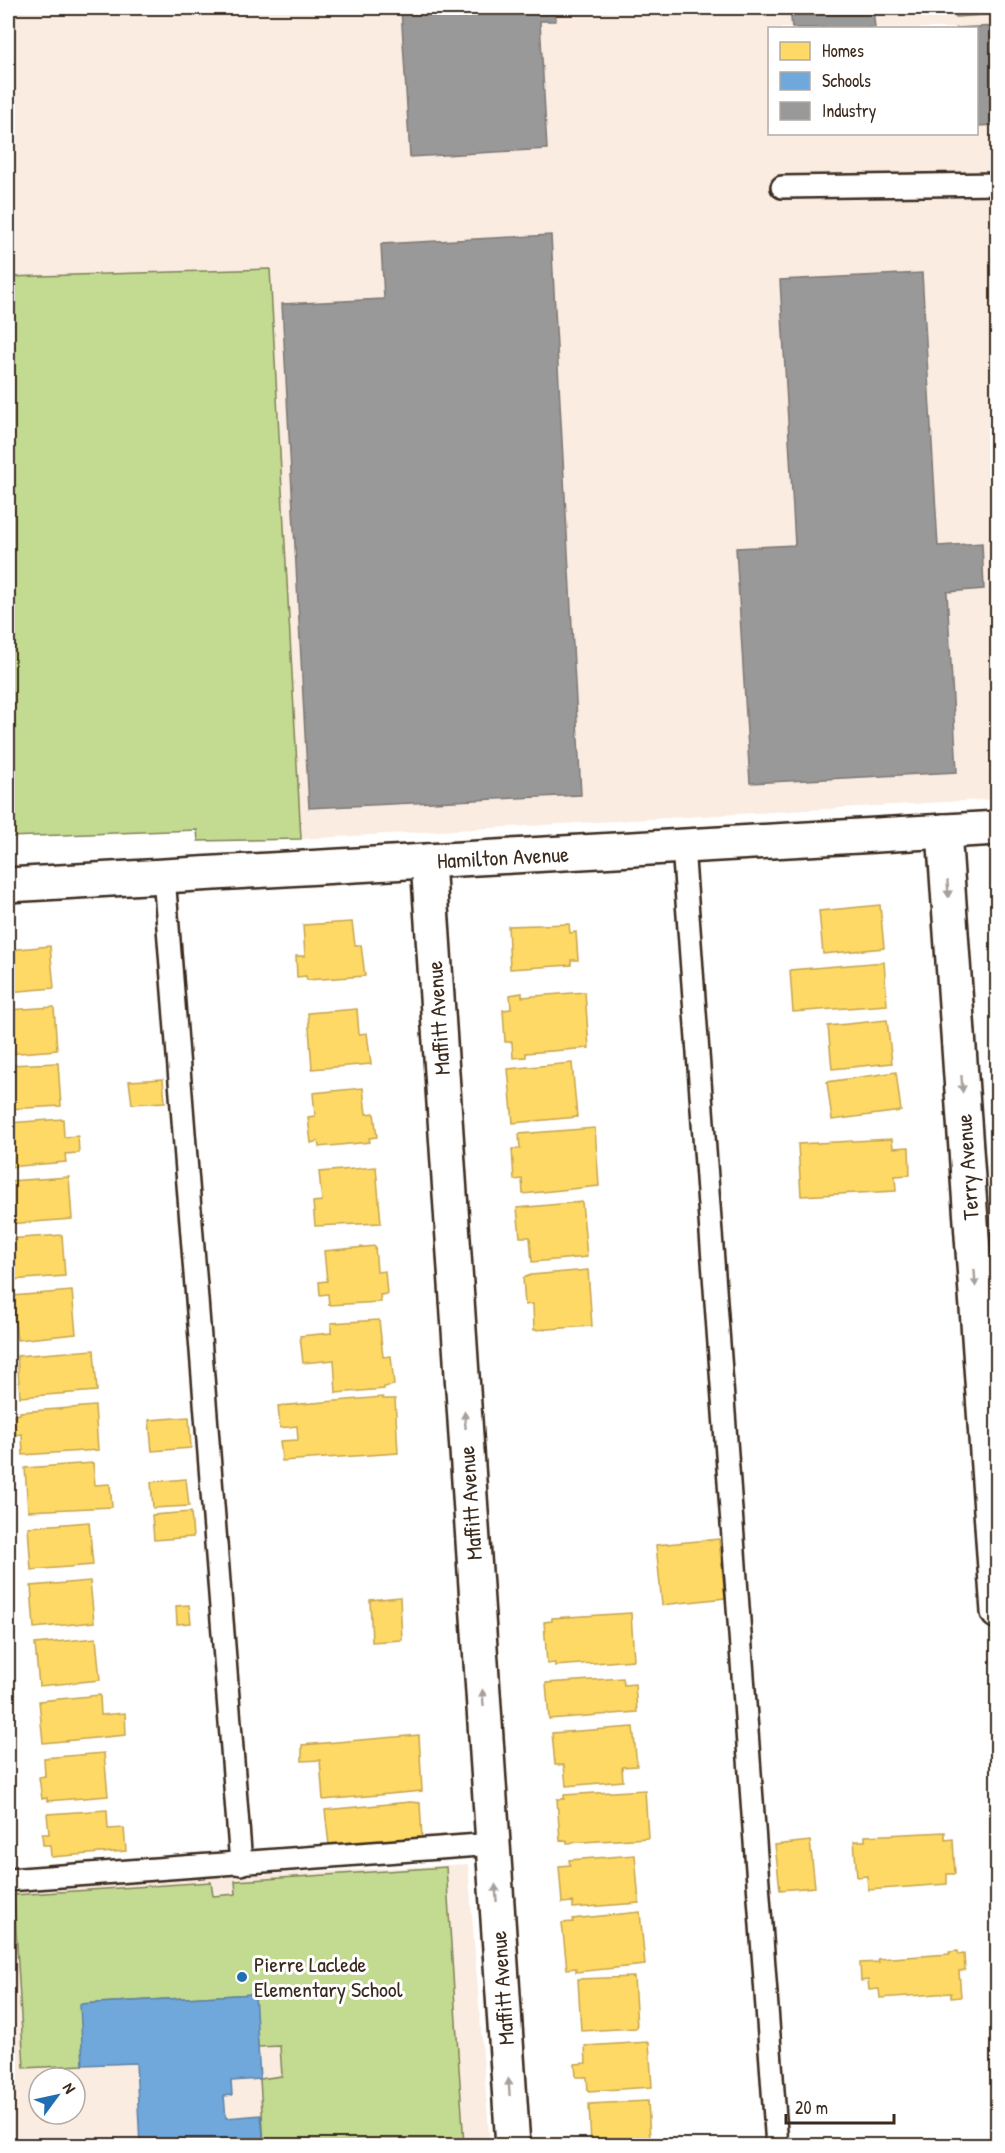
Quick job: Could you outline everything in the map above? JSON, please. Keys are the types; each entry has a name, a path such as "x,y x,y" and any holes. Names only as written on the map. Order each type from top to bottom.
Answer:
{"street":[{"name":"Hamilton Avenue","path":"8,885 998,828"},
{"name":"Terry Avenue","path":"944,831 998,1612"},
{"name":"Maffitt Avenue","path":"428,861 513,2145"}],"lane":[{"path":"782,187 998,184"},
{"path":"683,846 777,2145"},
{"path":"164,876 241,1864"},
{"path":"8,1880 493,1844"}],"shaded area":[{"path":"8,8 997,8 997,799 301,839 270,269 8,277"},
{"name":"Pierre Laclede Elementary School","path":"468,1864 490,2145 13,2145 8,2066 8,1888"}],"green space":[{"path":"955,8 997,8 997,14 956,17"},
{"path":"270,269 301,839 198,841 197,830 8,837 8,277"},
{"name":"Pierre Laclede Elementary School","path":"446,1867 464,2145 264,2145 260,2079 282,2076 280,2046 258,2047 254,1994 81,2004 83,2065 27,2066 24,2068 14,1895 211,1882 213,1896 236,1894 235,1881"}],"building: Homes":[{"path":"880,905 884,948 823,954 819,911"},
{"path":"352,922 355,945 361,945 365,976 307,980 306,976 297,977 296,956 305,956 303,925"},
{"path":"569,924 570,933 576,932 578,960 571,960 571,965 510,969 508,926"},
{"path":"50,946 54,988 8,992 8,950"},
{"path":"884,962 887,1005 793,1012 790,970"},
{"path":"585,992 589,1048 526,1053 526,1057 513,1058 512,1042 505,1042 503,1010 511,1009 510,995 522,993 522,997"},
{"path":"54,1007 57,1050 8,1054 8,1010"},
{"path":"357,1009 359,1034 367,1033 371,1064 312,1069 308,1013"},
{"path":"887,1020 892,1063 832,1069 828,1026"},
{"path":"58,1063 61,1106 8,1109 8,1065"},
{"path":"572,1063 577,1117 513,1123 508,1069"},
{"path":"896,1072 901,1111 832,1120 827,1082"},
{"path":"163,1079 165,1102 132,1104 129,1081"},
{"path":"363,1088 366,1114 374,1113 377,1137 369,1138 370,1142 319,1147 318,1141 311,1143 308,1117 315,1116 313,1093"},
{"path":"63,1119 64,1137 78,1136 79,1153 65,1154 66,1162 8,1167 8,1123"},
{"path":"595,1128 599,1186 523,1194 522,1179 514,1180 512,1149 520,1149 519,1134"},
{"path":"892,1139 893,1148 909,1147 910,1175 895,1176 896,1191 801,1196 798,1144"},
{"path":"376,1167 381,1223 315,1226 313,1202 322,1201 319,1172"},
{"path":"69,1177 72,1219 8,1224 8,1181"},
{"path":"582,1202 587,1257 532,1262 530,1237 520,1237 517,1208"},
{"path":"62,1235 65,1276 11,1280 8,1239"},
{"path":"375,1246 377,1272 385,1271 387,1294 380,1295 381,1302 329,1305 328,1294 320,1295 319,1282 327,1281 324,1251"},
{"path":"588,1270 592,1326 534,1330 533,1304 525,1305 523,1278 531,1275"},
{"path":"72,1291 76,1334 17,1340 12,1296"},
{"path":"379,1320 383,1357 391,1356 394,1385 384,1387 384,1389 336,1393 334,1360 303,1363 300,1336 331,1333 331,1323"},
{"path":"94,1350 97,1391 20,1397 17,1356"},
{"path":"383,1397 383,1399 395,1399 398,1453 282,1461 280,1441 298,1440 297,1426 280,1428 278,1406"},
{"path":"95,1406 98,1450 23,1455 22,1434 16,1435 14,1415 20,1412"},
{"path":"189,1417 191,1448 152,1451 149,1420"},
{"path":"93,1463 95,1485 110,1484 112,1507 28,1511 25,1468"},
{"path":"186,1479 189,1506 153,1508 151,1482"},
{"path":"191,1512 193,1537 154,1540 152,1515"},
{"path":"89,1522 93,1565 31,1570 28,1527"},
{"path":"719,1539 725,1598 662,1605 656,1545"},
{"path":"90,1581 94,1622 34,1628 31,1586"},
{"path":"400,1597 402,1640 372,1642 370,1600"},
{"path":"189,1605 191,1623 177,1624 176,1606"},
{"path":"631,1613 634,1660 555,1666 555,1663 547,1664 544,1622 552,1621 552,1618"},
{"path":"96,1638 100,1680 39,1686 35,1644"},
{"path":"623,1678 624,1685 635,1684 637,1712 549,1719 546,1683"},
{"path":"100,1695 101,1715 125,1713 126,1735 43,1743 39,1701"},
{"path":"633,1727 637,1766 622,1767 623,1781 566,1786 564,1765 555,1765 552,1733"},
{"path":"419,1735 422,1791 323,1800 320,1760 302,1761 302,1745"},
{"path":"104,1753 108,1796 47,1801 47,1798 42,1799 39,1777 45,1776 44,1758"},
{"path":"645,1790 648,1838 567,1843 567,1840 560,1841 557,1799 564,1799 564,1795"},
{"path":"420,1803 422,1838 329,1845 325,1810"},
{"path":"107,1810 108,1829 124,1828 126,1851 51,1857 50,1845 43,1845 42,1834 49,1834 47,1814"},
{"path":"945,1832 945,1840 953,1839 955,1874 947,1874 947,1884 868,1890 867,1876 857,1877 854,1841 865,1841 865,1836"},
{"path":"810,1841 815,1887 780,1890 775,1845"},
{"path":"635,1855 639,1903 573,1908 573,1902 562,1903 559,1866 570,1865 569,1860"},
{"path":"640,1912 645,1965 576,1972 576,1968 567,1969 562,1923 573,1922 572,1919"},
{"path":"957,1951 958,1955 964,1954 965,1970 959,1971 961,1997 951,1998 951,1993 880,1998 879,1989 869,1990 868,1980 861,1981 860,1963 879,1962 878,1959 950,1954 949,1952"},
{"path":"634,1977 637,2028 581,2031 578,1979"},
{"path":"649,2042 652,2087 588,2091 587,2077 576,2077 575,2064 586,2063 585,2046"},
{"path":"648,2101 650,2141 591,2144 589,2104"}],"building: Schools":[{"name":"Pierre Laclede Elementary School","path":"255,1994 260,2079 231,2081 232,2095 224,2096 226,2118 261,2115 264,2146 140,2146 136,2063 83,2065 80,2004"}],"building: Industry":[{"path":"401,8 555,8 556,21 540,21 547,149 410,157"},
{"path":"790,8 873,8 875,27 792,27"},
{"path":"998,26 998,125 978,126 977,27"},
{"path":"551,235 581,795 309,808 282,304 384,299 381,244"},
{"path":"993,263 998,263 998,328"},
{"path":"922,273 938,546 982,543 984,589 947,592 957,772 750,783 736,548 795,545 780,280"}],"place":[{"name":"Pierre Laclede Elementary School","path":"242,1977"}]}
